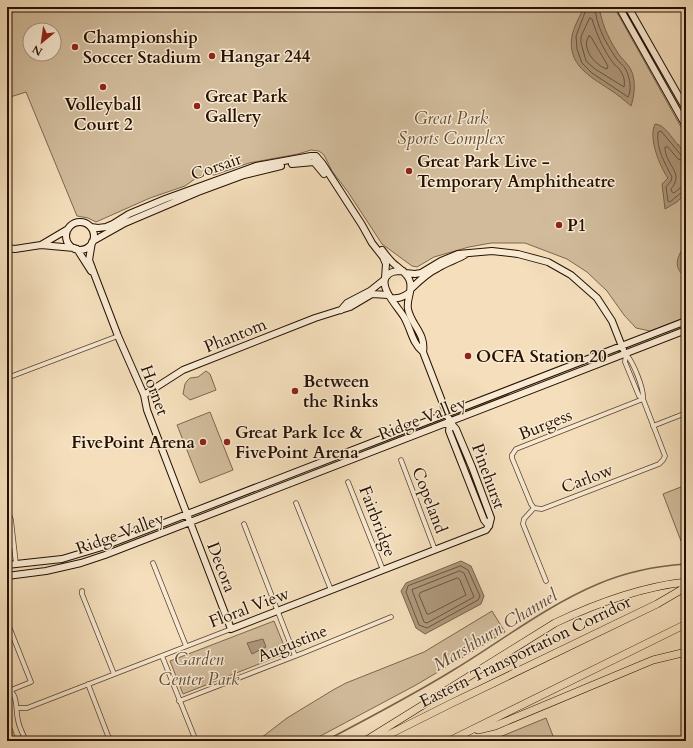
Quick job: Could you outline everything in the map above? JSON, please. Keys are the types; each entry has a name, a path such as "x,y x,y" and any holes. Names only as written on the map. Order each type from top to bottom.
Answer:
{"highway":[{"path":"365,741 555,623 597,604 635,592 686,582"},
{"name":"Eastern Transportation Corridor","path":"376,741 657,604 686,588"},
{"path":"449,741 686,624"},
{"path":"460,735 495,726 652,660 686,652"}],"street":[{"path":"619,7 686,126"},
{"path":"628,7 686,109"},
{"name":"Corsair","path":"91,227 106,227 114,224 129,214 165,198 256,166 311,156 316,156 322,163 337,185 338,190"},
{"name":"Corsair","path":"92,242 125,223 198,192 244,175 275,167 314,162 338,190 362,225 390,260 404,272"},
{"path":"7,248 15,249 41,245 84,249 92,242 94,234 88,224 81,222 73,224 68,229 41,245"},
{"name":"Corsair","path":"362,225 372,243 383,257 386,264 385,278"},
{"path":"68,229 66,238 75,248"},
{"name":"Hornet","path":"92,242 89,260 118,336 144,395 147,410 188,515"},
{"name":"Hornet","path":"75,248 95,276"},
{"path":"423,352 417,347 405,318 384,286 385,278 391,272 421,273 441,261 458,254 492,251 518,254 548,262 561,268 585,286 597,298 612,321 626,354"},
{"path":"390,296 403,297 424,276 438,267 459,259 466,254"},
{"path":"404,272 410,280 408,311 424,344 423,352 450,422"},
{"name":"Phantom","path":"341,310 347,303 370,290 385,278"},
{"name":"Phantom","path":"144,395 183,370 315,318 350,307 372,294 390,296"},
{"name":"Ridge Valley","path":"7,565 62,559 102,547 686,321"},
{"name":"Ridge Valley","path":"7,576 46,571 106,556 686,330"},
{"path":"7,378 118,336"},
{"name":"Carlow","path":"534,508 542,509 659,464 663,460 665,456 643,399 639,396 624,362 626,354"},
{"name":"Burgess","path":"534,508 512,458 512,455 516,449 643,399"},
{"path":"653,426 686,413"},
{"name":"Pinehurst","path":"450,422 456,429 472,467 490,518 489,526"},
{"name":"Copeland","path":"401,460 435,550"},
{"name":"Fairbridge","path":"348,482 382,570"},
{"path":"296,503 331,590"},
{"path":"534,508 524,519 523,524 546,581"},
{"path":"7,509 11,520 16,564"},
{"name":"Decora","path":"188,515 230,629"},
{"path":"244,524 295,656"},
{"name":"Floral View","path":"18,708 27,708 162,656 486,530 489,526"},
{"path":"102,547 106,556"},
{"path":"152,563 186,646"},
{"path":"82,591 114,674"},
{"name":"Augustine","path":"179,701 391,617"},
{"path":"7,624 10,628 31,682 9,689 18,708 18,719 26,741"},
{"path":"162,656 196,741"},
{"path":"88,684 110,741"}],"green space":[{"name":"Great Park Sports Complex","path":"7,7 614,7 686,136 686,317 650,331 636,328 624,315 607,291 587,272 567,259 525,243 491,243 469,247 434,257 417,267 412,266 382,244 348,192 332,171 324,155 319,151 311,150 298,154 249,163 214,175 206,173 185,186 150,198 96,222 88,218 77,216 26,92 7,98"},
{"path":"206,371 210,374 216,390 190,400 183,394 185,384 190,378 198,377"},
{"name":"FivePoint Arena","path":"210,412 233,470 200,483 177,425"},
{"path":"686,485 686,541 681,541 663,494"},
{"path":"492,611 505,632 416,685 311,741 257,741 287,718 333,690 346,683 424,652"},
{"name":"Garden Center Park","path":"274,621 287,653 183,694 170,661"},
{"path":"7,715 16,739 7,741"},
{"path":"546,718 555,741 490,741"}],"water":[{"path":"584,7 599,7 603,24 610,40 618,54 630,68 634,79 631,106 587,74 576,62 571,46 572,36"},
{"path":"655,124 662,126 665,129 686,156 686,193 677,202 665,209 662,184 668,178 659,160 654,144 653,130"},
{"path":"686,244 686,277 679,270 677,262 680,253"},
{"path":"461,561 471,566 484,596 481,604 425,634 416,628 401,591 406,583"},
{"path":"263,639 266,647 252,654 247,643"}],"waterway":[{"name":"Marshburn Channel","path":"325,741 423,688 561,602 579,593 598,584 630,573 664,566 686,564"}],"place":[{"name":"Championship Soccer Stadium","path":"75,47"},
{"name":"Hangar 244","path":"212,56"},
{"name":"Volleyball Court 2","path":"103,87"},
{"name":"Great Park Gallery","path":"197,106"},
{"name":"Great Park Live - Temporary Amphitheatre","path":"409,171"},
{"name":"P1","path":"559,225"},
{"name":"OCFA Station 20","path":"468,356"},
{"name":"Between the Rinks","path":"295,391"},
{"name":"FivePoint Arena","path":"203,442"},
{"name":"Great Park Ice & FivePoint Arena","path":"227,442"}]}
